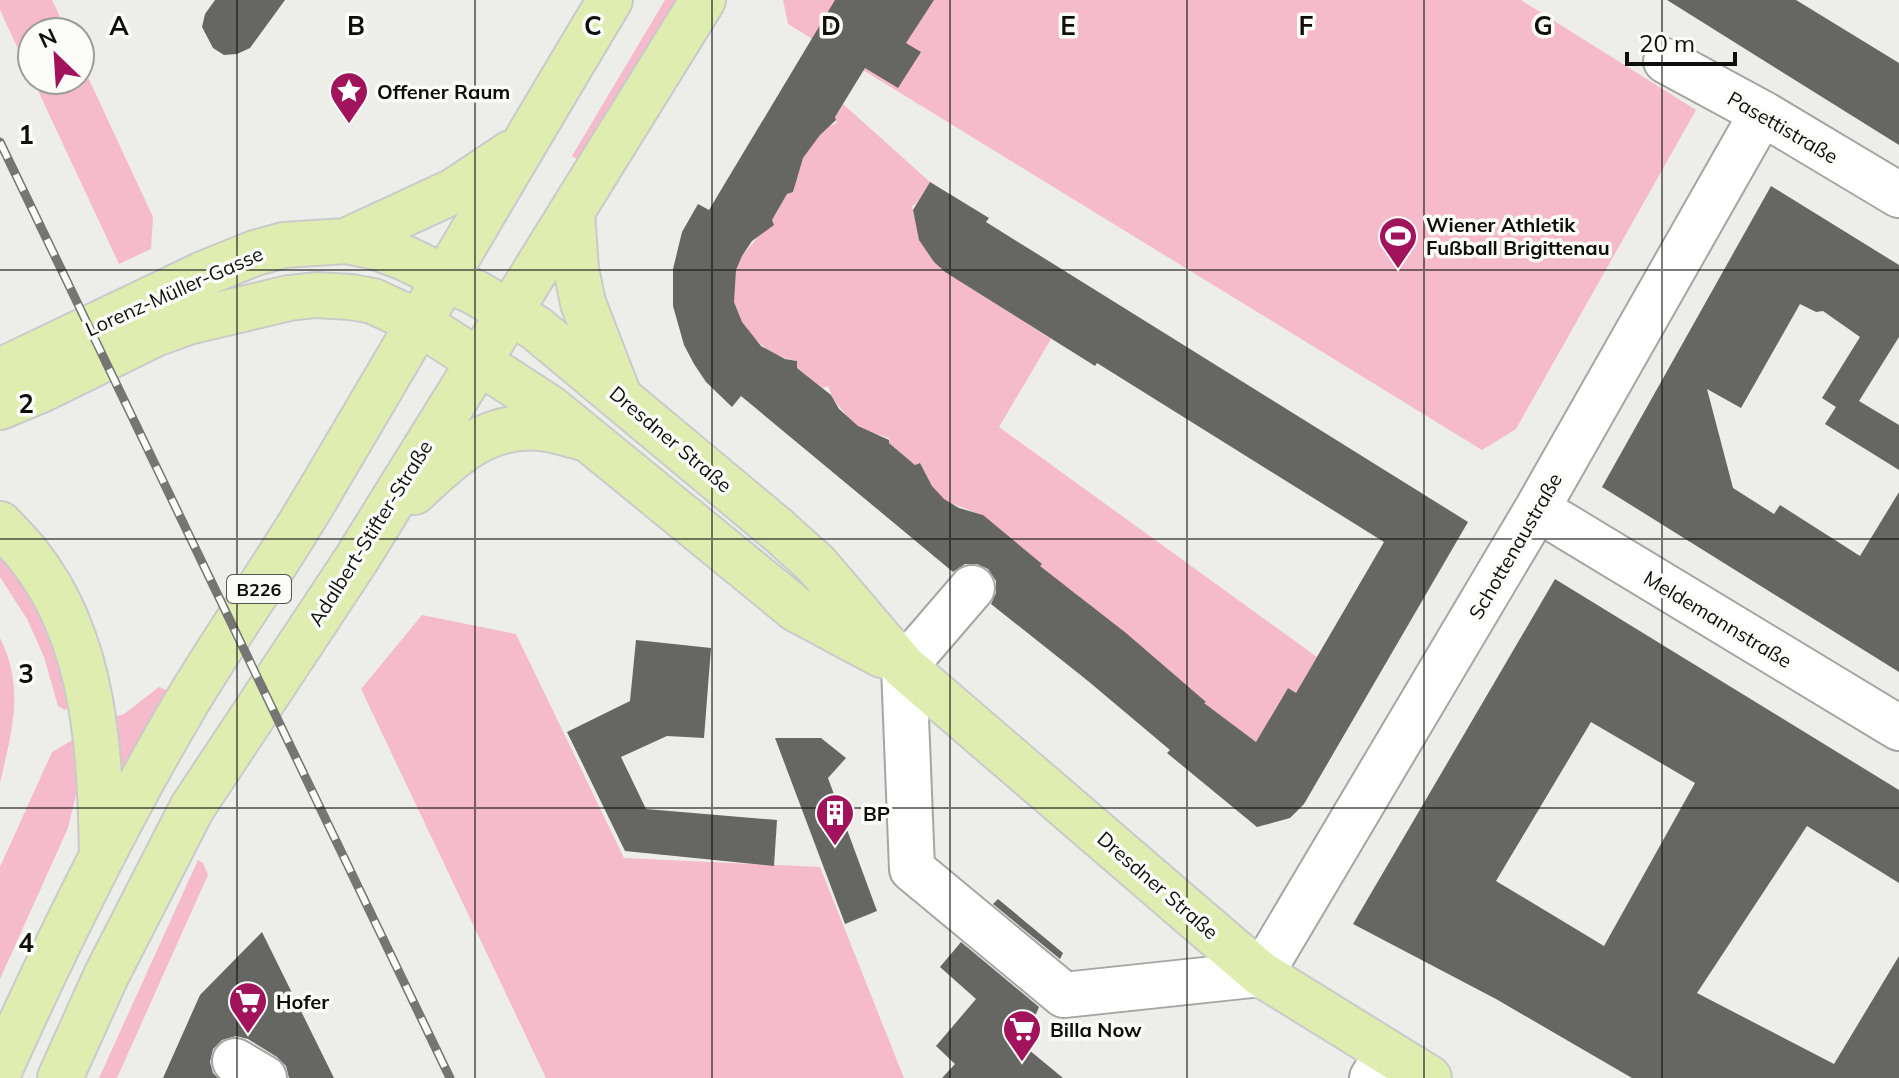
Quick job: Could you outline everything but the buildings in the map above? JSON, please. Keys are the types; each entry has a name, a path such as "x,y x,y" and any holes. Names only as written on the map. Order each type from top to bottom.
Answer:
{"main road":[{"name":"B226","path":"0,1069 102,857 182,711 313,503 610,0"},
{"name":"Adalbert-Stifter-Straße","path":"60,1078 106,976 192,808 375,528 703,0"},
{"path":"346,241 454,191 523,145"},
{"path":"572,212 576,269 583,303 620,396"},
{"name":"Lorenz-Müller-Gasse","path":"0,371 203,274 284,245 346,241 376,247 444,277"},
{"name":"Dresdner Straße","path":"444,277 536,328 620,396 816,564 904,667 1261,974 1379,1066 1429,1078"},
{"name":"Lorenz-Müller-Gasse","path":"0,407 173,327 289,298 316,295 373,301 418,322"},
{"name":"Dresdner Straße","path":"418,322 550,408 796,609 904,667"},
{"path":"375,528 459,450 484,438 512,430 540,428 590,439"},
{"path":"0,524 29,556 53,591 84,670 100,765 102,857"}],"street":[{"name":"Pasettistraße","path":"1666,61 1762,113 1899,195"},
{"name":"Schottenaustraße","path":"1261,974 1537,509 1762,113"},
{"name":"Meldemannstraße","path":"1537,509 1899,728"},
{"path":"972,588 904,667 912,869 1064,995 1261,974"},
{"path":"0,1028 32,997"}],"shaded area":[{"path":"0,0 52,0 60,16 16,16 16,44 0,10"},
{"path":"665,0 680,0 582,162 572,156"},
{"name":"Wiener Athletik Fußball Brigittenau","path":"783,0 1521,0 1696,110 1516,429 1482,450 788,24"},
{"path":"96,94 153,217 151,249 119,264 40,96"},
{"path":"843,104 930,182 912,206 922,242 937,264 1051,339 999,427 1317,657 1296,693 1288,688 1276,708 1263,749 1198,711 1205,702 1076,600 1079,596 1067,587 1033,574 1041,564 982,515 951,503 945,510 920,463 915,465 889,443 889,438 840,422 846,415 833,399 828,386 823,388 797,368 797,361 767,349 728,312 736,270 742,256 772,220 787,194 794,191 795,155 837,123 835,117"},
{"path":"0,551 31,593 49,629 72,703 65,710 58,706 44,657 27,619 0,577"},
{"path":"422,615 516,634 624,858 820,867 904,1078 546,1078 361,689"},
{"path":"0,638 12,674 14,710 0,783"},
{"path":"159,687 169,691 126,763 120,766 112,718 124,714"},
{"path":"76,738 76,795 68,828 0,979 0,867 52,752"},
{"path":"198,860 203,863 208,875 117,1078 99,1078"}],"railway":[{"path":"0,142 450,1078"}],"place":[{"name":"Offener Raum","path":"349,125"},
{"name":"Wiener Athletik Fußball Brigittenau","path":"1398,270"},
{"name":"BP","path":"835,847"},
{"name":"Hofer","path":"248,1035"},
{"name":"Billa Now","path":"1022,1063"}]}
